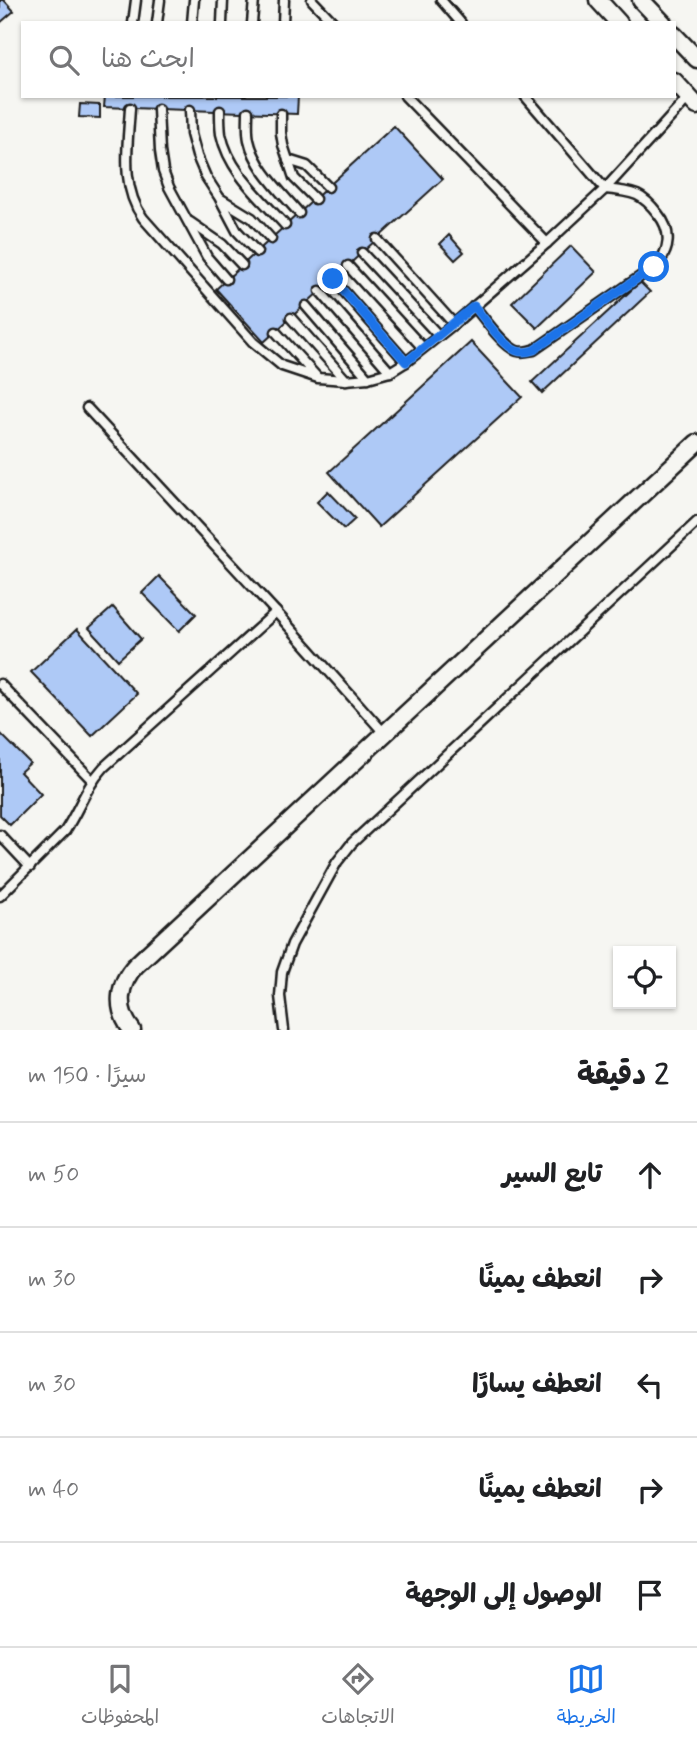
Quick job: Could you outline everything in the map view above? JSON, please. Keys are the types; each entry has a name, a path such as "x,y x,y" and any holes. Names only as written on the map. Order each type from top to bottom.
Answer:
{"street":[{"path":"598,0 617,21"},
{"path":"641,0 661,21"},
{"path":"676,37 697,59"},
{"path":"676,83 693,102"},
{"path":"132,1030 125,1019 120,1001 124,981 129,972 697,443"}],"lane":[{"path":"133,21 136,0"},
{"path":"158,21 160,0"},
{"path":"192,21 194,0"},
{"path":"222,21 223,0"},
{"path":"252,21 254,0"},
{"path":"283,21 284,0"},
{"path":"312,0 332,21"},
{"path":"441,0 459,21"},
{"path":"407,98 547,243"},
{"path":"474,306 516,351 534,350 660,262 668,241 668,233 662,219 650,204 639,196 605,189 526,98"},
{"path":"130,108 128,180 129,191 137,210 253,342 282,366 318,378 346,380 390,372 454,324 547,243 693,102"},
{"path":"158,109 160,151 169,187 207,257 226,279"},
{"path":"190,110 191,134 206,177 237,231 257,251"},
{"path":"220,111 221,131 233,164 243,179 285,225"},
{"path":"248,112 249,140 254,155 264,172 299,213"},
{"path":"281,114 281,134 294,178 314,199"},
{"path":"288,160 307,166 328,187"},
{"path":"219,197 252,218 271,239"},
{"path":"188,220 222,244 242,265"},
{"path":"377,239 454,324"},
{"path":"362,253 439,336"},
{"path":"348,266 423,348"},
{"path":"333,279 406,362"},
{"path":"320,291 390,372"},
{"path":"306,306 368,378"},
{"path":"291,318 346,380"},
{"path":"276,332 318,378"},
{"path":"87,408 385,734"},
{"path":"284,1030 280,996 282,972 292,944 337,862 352,842 697,522"},
{"path":"0,896 65,831 92,780 104,767 276,612"},
{"path":"0,684 92,780"},
{"path":"0,835 30,867"}],"building":[{"path":"0,0 4,0 14,11 0,23"},
{"path":"105,98 298,98 297,114 104,107"},
{"path":"80,104 100,105 100,118 79,117"},
{"path":"394,126 443,179 264,342 216,289"},
{"path":"449,235 464,252 455,260 440,244"},
{"path":"571,246 596,272 537,328 512,303"},
{"path":"640,282 650,292 542,393 532,382"},
{"path":"471,342 522,397 379,527 329,472"},
{"path":"328,491 355,519 344,529 317,502"},
{"path":"159,576 196,614 179,631 142,593"},
{"path":"113,607 141,639 118,660 89,628"},
{"path":"77,629 137,694 92,736 31,672"},
{"path":"0,733 30,763 20,772 41,794 10,825 0,815"}],"route":[{"path":"333,279 406,362 474,306 516,351 534,350 654,267"}]}
